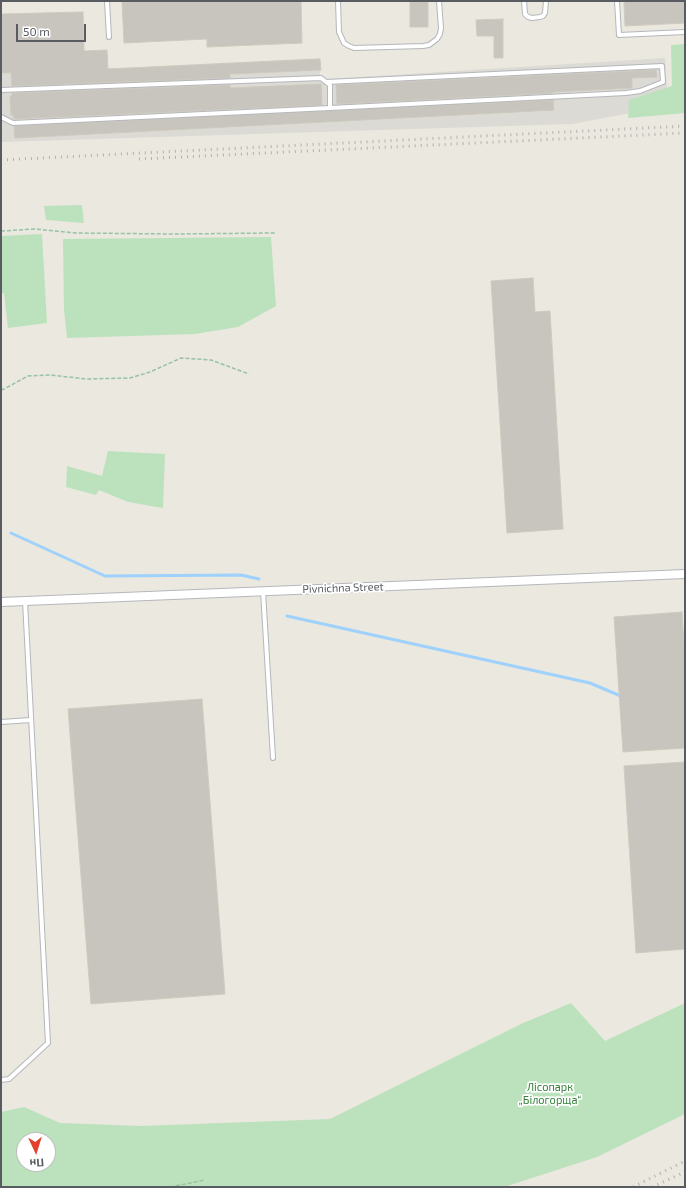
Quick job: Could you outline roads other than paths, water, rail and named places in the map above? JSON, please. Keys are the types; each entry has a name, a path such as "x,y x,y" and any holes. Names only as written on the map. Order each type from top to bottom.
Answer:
{"street":[{"name":"Pivnichna Street","path":"1,602 685,574"}],"lane":[{"path":"107,1 109,37"},
{"path":"338,1 339,32 344,43 354,48 429,45 437,39 440,34 439,1"},
{"path":"524,1 525,14 532,18 543,16 545,13 546,1"},
{"path":"617,1 619,35 685,32"},
{"path":"1,117 13,123 626,93 640,91 663,82 662,66 326,82"},
{"path":"1,90 321,78 330,85 330,108"},
{"path":"262,591 273,758"},
{"path":"1,1080 9,1079 48,1043 25,601"},
{"path":"1,722 32,720"}],"waterway":[{"path":"11,533 105,576 241,575 259,579"},
{"path":"287,616 590,683 623,697"}],"railway":[{"path":"1,160 685,126"},
{"path":"139,159 685,133"},
{"path":"633,1187 685,1161"},
{"path":"652,1187 685,1172"}],"park label":[{"name":"Лісопарк „Білогорща“","path":"550,1093"}]}
